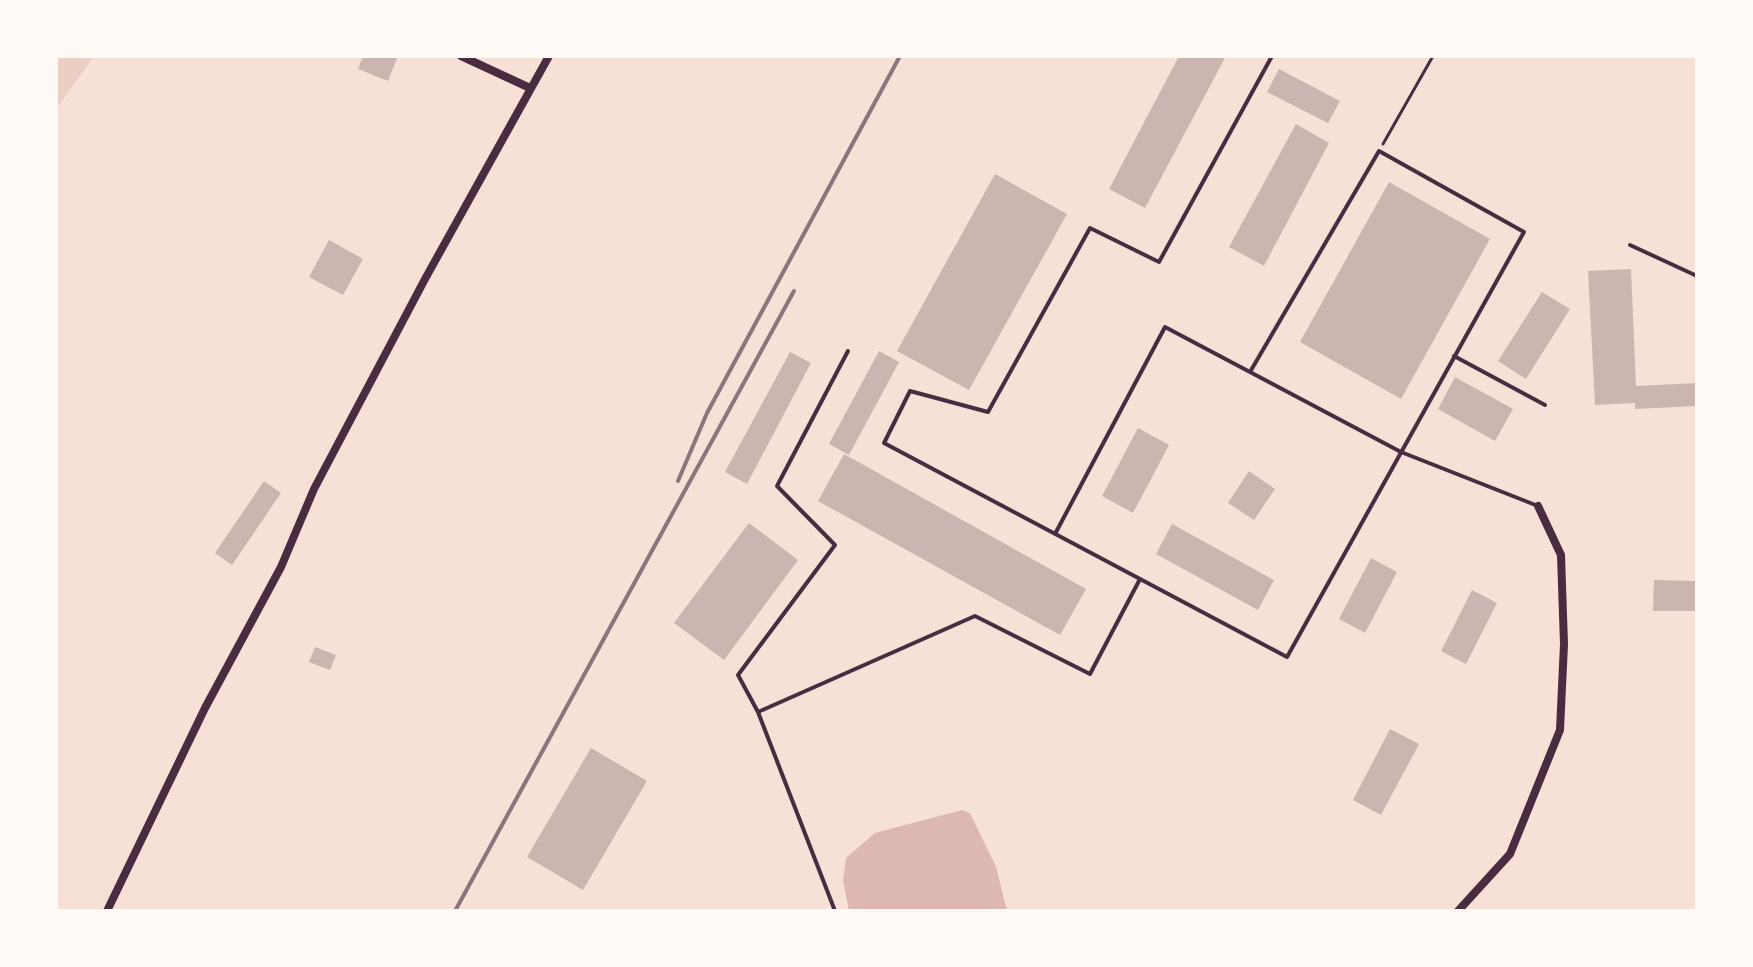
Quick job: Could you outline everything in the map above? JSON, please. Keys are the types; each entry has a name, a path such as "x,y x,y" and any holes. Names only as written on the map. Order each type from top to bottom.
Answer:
{"street":[{"path":"461,56 530,88"},
{"path":"107,911 205,708 281,567 314,489 549,56"},
{"path":"1458,911 1510,854 1560,730 1564,644 1561,555 1538,506"}],"lane":[{"path":"1250,372 1379,151 1524,232 1287,657 884,443 910,391 988,412 1090,228 1159,262 1272,56"},
{"path":"1630,245 1697,276"},
{"path":"1055,534 1165,327 1401,452 1538,506"},
{"path":"835,911 758,712 738,675 835,545 777,486 848,351"},
{"path":"1454,356 1545,405"},
{"path":"758,712 975,616 1090,674 1140,579"}],"path":[{"path":"1379,151 1433,56"}],"shaded area":[{"path":"56,56 94,56 56,110"},
{"path":"962,810 970,813 996,867 1007,911 849,911 843,880 846,858 875,833"}],"building":[{"path":"363,56 398,56 388,81 358,69"},
{"path":"1179,56 1226,56 1145,208 1109,189"},
{"path":"1279,69 1340,101 1328,123 1267,92"},
{"path":"1296,124 1329,143 1264,266 1229,247"},
{"path":"995,174 1067,214 969,390 897,351"},
{"path":"1389,182 1490,239 1401,399 1300,342"},
{"path":"329,240 363,259 343,295 309,277"},
{"path":"1631,269 1636,386 1697,383 1697,406 1635,409 1635,403 1595,405 1588,271"},
{"path":"1542,292 1570,309 1526,379 1498,361"},
{"path":"879,351 899,362 849,455 829,444"},
{"path":"790,352 811,363 747,484 725,472"},
{"path":"1455,377 1513,409 1495,441 1438,409"},
{"path":"1138,428 1169,445 1133,513 1102,496"},
{"path":"844,454 1086,589 1060,635 818,501"},
{"path":"1249,471 1275,489 1254,520 1228,503"},
{"path":"264,481 281,493 232,565 215,553"},
{"path":"749,523 798,560 724,660 674,623"},
{"path":"1172,524 1274,580 1258,610 1156,554"},
{"path":"1371,558 1397,572 1365,633 1339,619"},
{"path":"1654,580 1697,581 1697,611 1653,611"},
{"path":"1472,590 1497,603 1466,664 1441,651"},
{"path":"315,647 336,655 330,670 309,662"},
{"path":"1390,729 1419,744 1381,815 1353,800"},
{"path":"591,748 647,781 583,890 527,857"}],"railway":[{"path":"678,481 707,413 900,56"},
{"path":"455,911 794,291"}]}
